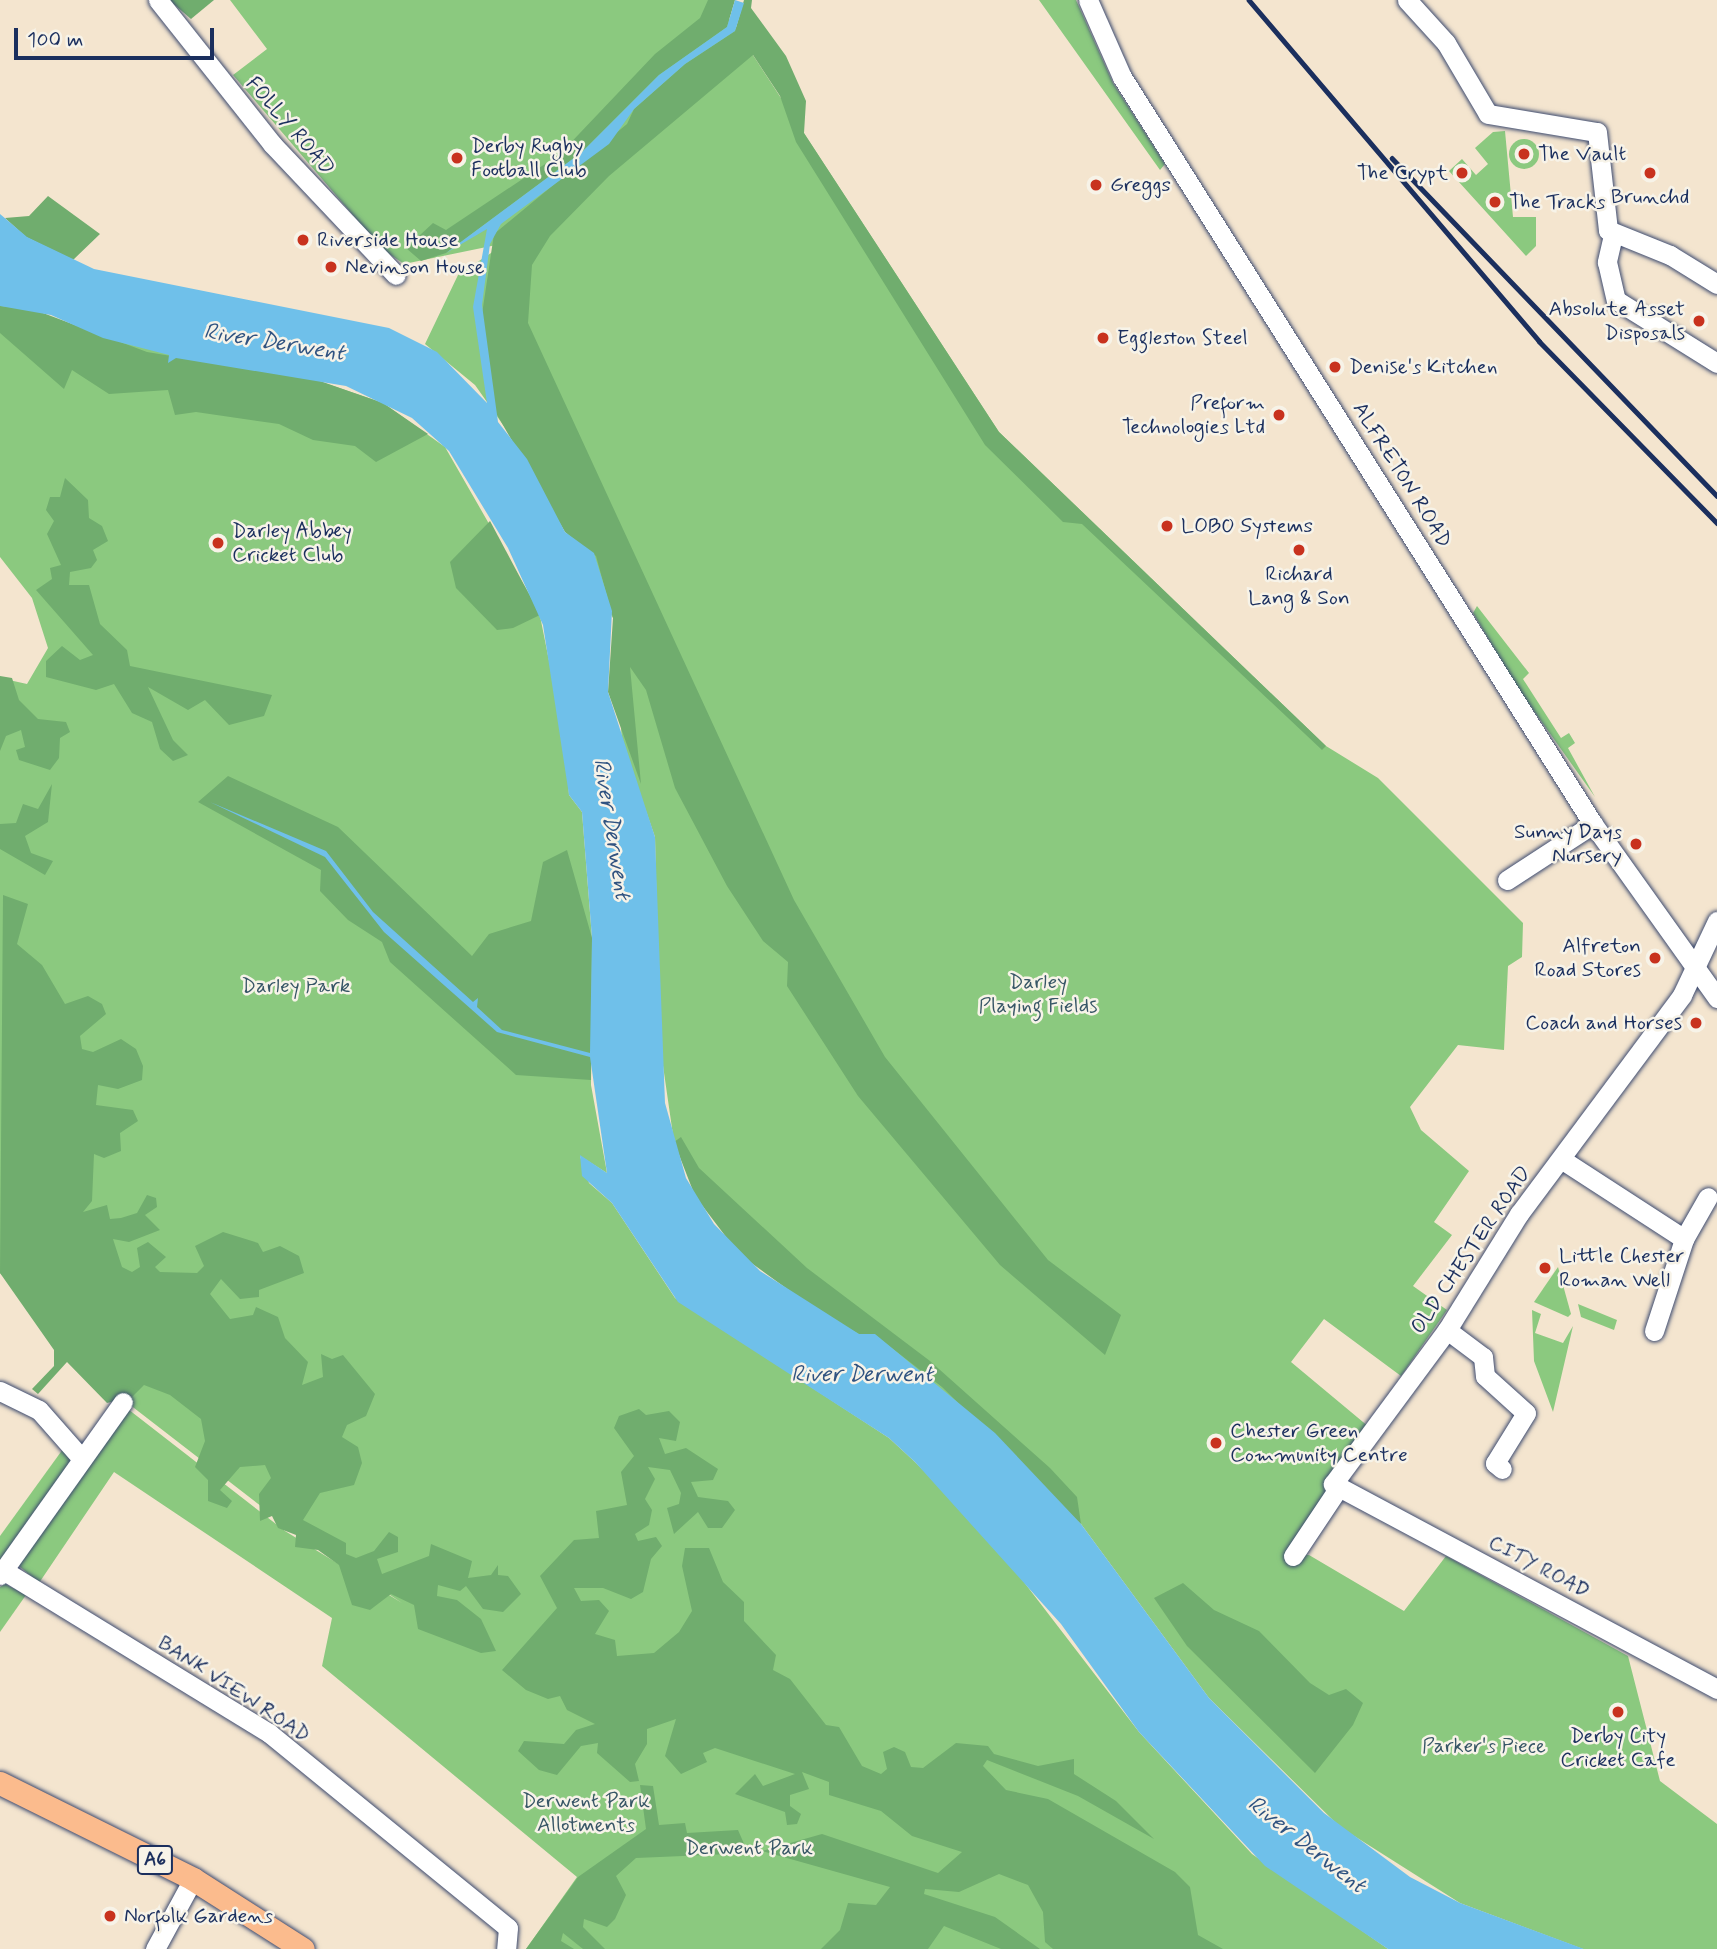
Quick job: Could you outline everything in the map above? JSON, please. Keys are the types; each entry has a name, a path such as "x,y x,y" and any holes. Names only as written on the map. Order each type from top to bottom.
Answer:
{"main road":[{"name":"A6","path":"0,1783 193,1879 303,1949"}],"street":[{"name":"FOLLY ROAD","path":"158,0 272,144 396,275"},
{"name":"ALFRETON ROAD","path":"1088,0 1122,77 1594,824 1717,998"},
{"path":"1407,0 1446,43 1473,93 1499,120 1597,132 1602,213 1613,235 1609,283 1623,304 1717,363"},
{"path":"1613,235 1661,251 1717,284"},
{"path":"1507,880 1594,824"},
{"name":"OLD CHESTER ROAD","path":"1293,1556 1339,1487 1333,1483 1447,1330 1560,1159 1682,995 1692,966 1717,921"},
{"path":"1560,1159 1684,1239"},
{"path":"1654,1331 1684,1239 1709,1197"},
{"path":"1447,1330 1483,1357 1485,1376 1526,1413 1495,1463 1502,1469"},
{"path":"1,1391 39,1410 82,1459"},
{"path":"2,1573 122,1402"},
{"name":"CITY ROAD","path":"1339,1487 1717,1689"},
{"name":"BANK VIEW ROAD","path":"2,1573 269,1733 508,1928 506,1949"},
{"path":"155,1949 193,1879"}],"green space":[{"path":"169,0 214,0 191,19"},
{"name":"Darley Playing Fields","path":"230,0 717,0 999,432 1326,746 1378,778 1523,923 1522,957 1508,966 1504,1050 1458,1045 1410,1107 1421,1130 1469,1171 1434,1222 1452,1235 1413,1286 1447,1310 1401,1376 1324,1319 1291,1362 1369,1427 1286,1554 1309,1555 1404,1611 1446,1556 1628,1656 1660,1781 1717,1824 1717,1949 1583,1949 1460,1903 1340,1827 1209,1698 1081,1524 819,1312 674,1142 660,1045 655,837 622,742 613,618 527,459 475,385 425,344 458,275 506,243 404,264 382,249 233,75 267,49"},
{"path":"708,0 735,0 727,27 659,75 582,152 446,253 421,261 406,248 433,223 446,230 560,154 655,54 700,18"},
{"path":"744,0 752,0 751,8 786,56 806,101 804,133 999,432 1326,746 1322,750 1082,524 1063,522 985,445 796,142 780,96 753,55 609,176 550,236 532,265 528,323 794,900 885,1057 1048,1260 1121,1315 1105,1355 1000,1265 858,1096 787,986 788,962 763,941 727,886 675,788 646,690 630,667 641,784 608,692 613,618 596,556 565,532 496,413 482,314 494,234 627,124 634,109 685,64 735,31"},
{"path":"1039,0 1076,0 1113,83 1165,164 1160,170"},
{"name":"The Tracks","path":"1505,131 1513,217 1536,217 1536,246 1526,256 1449,171 1462,159 1476,175 1488,164 1475,148 1493,132"},
{"name":"The Vault","path":"1524,139 1535,143 1539,154 1535,165 1524,169 1513,165 1509,154 1513,143"},
{"path":"48,196 100,234 73,260 26,237 5,218 29,216"},
{"name":"Darley Park","path":"0,306 225,369 313,379 383,403 445,447 539,611 565,740 569,795 582,812 592,938 591,1085 607,1173 580,1156 589,1183 612,1203 675,1298 889,1438 915,1462 994,1543 1139,1732 1252,1854 1388,1949 526,1949 577,1877 322,1666 332,1618 114,1472 39,1583 11,1559 124,1406 285,1531 402,1603 284,1524 125,1401 0,1273 0,678 27,684 48,648 32,598 0,557"},
{"path":"0,306 27,307 147,352 317,380 383,403 428,434 376,462 355,446 313,440 279,424 196,412 175,415 168,390 109,394 72,370 64,389 0,333"},
{"path":"65,478 88,500 89,518 102,526 108,541 93,550 97,560 91,568 70,572 69,585 89,585 100,624 127,650 130,666 272,695 264,716 229,725 205,700 188,710 148,687 173,740 188,755 173,761 160,749 152,722 132,713 114,684 96,690 46,677 46,661 62,646 80,660 93,655 36,590 52,579 50,568 61,565 47,534 54,521 46,510 50,497 60,497"},
{"path":"490,521 540,615 513,628 497,630 456,588 450,562"},
{"path":"1477,606 1529,673 1523,679 1561,738 1569,733 1575,743 1568,748 1595,797 1519,690 1473,613"},
{"path":"0,676 12,678 19,700 38,719 66,722 70,732 60,738 59,758 50,770 19,760 16,750 25,747 21,730 6,736 0,751"},
{"path":"228,776 338,827 472,956 489,934 531,921 543,862 567,850 592,938 591,1080 516,1075 390,962 382,942 348,920 320,891 321,870 198,802"},
{"path":"52,784 48,822 25,836 31,853 53,861 45,875 0,849 0,824 16,823 23,804 38,809"},
{"path":"3,895 28,904 17,944 42,965 65,1004 88,996 102,1004 106,1014 80,1036 82,1049 93,1052 121,1039 136,1049 143,1066 142,1080 118,1089 98,1085 96,1105 133,1110 138,1121 120,1133 121,1151 104,1158 94,1154 92,1201 83,1212 107,1205 110,1219 121,1218 137,1213 147,1195 156,1198 157,1207 145,1215 160,1230 129,1242 113,1239 122,1267 132,1272 140,1267 137,1248 148,1242 166,1257 155,1267 160,1272 197,1273 204,1266 195,1246 223,1232 258,1243 263,1252 280,1246 299,1256 304,1273 259,1290 259,1297 240,1299 221,1279 210,1294 230,1319 253,1315 256,1307 278,1317 285,1338 308,1362 302,1385 323,1377 321,1354 332,1359 343,1355 375,1394 366,1416 347,1425 342,1437 358,1447 362,1463 354,1485 320,1493 303,1520 346,1543 346,1554 356,1558 374,1551 389,1532 398,1537 398,1552 377,1559 382,1574 429,1556 431,1544 472,1561 468,1578 491,1575 498,1565 498,1575 508,1576 521,1594 503,1612 483,1609 466,1586 460,1591 438,1585 437,1596 457,1600 481,1619 496,1651 481,1653 418,1629 414,1605 391,1594 370,1610 352,1605 339,1565 318,1550 295,1547 296,1535 278,1528 272,1516 260,1521 259,1494 271,1478 265,1465 240,1467 220,1490 232,1501 227,1508 208,1501 208,1480 195,1467 205,1441 201,1419 170,1395 144,1385 132,1397 107,1403 67,1362 38,1394 32,1389 54,1366 54,1350 0,1273"},
{"path":"681,1137 699,1168 807,1268 930,1361 1050,1468 1077,1497 1081,1524 942,1387 875,1335 859,1334 819,1312 739,1254 695,1196 674,1142"},
{"path":"1558,1267 1571,1314 1568,1317 1534,1302"},
{"path":"1578,1304 1617,1320 1614,1330 1581,1317"},
{"path":"1532,1310 1541,1314 1535,1333 1563,1343 1573,1326 1553,1412 1534,1361"},
{"path":"639,1409 646,1415 669,1411 680,1422 676,1441 659,1438 665,1454 686,1448 718,1469 713,1480 691,1482 698,1497 728,1501 735,1510 722,1528 708,1528 698,1512 674,1534 667,1508 679,1504 681,1493 670,1470 648,1467 655,1479 645,1499 652,1510 649,1525 635,1534 638,1541 656,1537 662,1546 651,1559 643,1592 631,1599 603,1588 574,1588 581,1601 599,1600 609,1611 595,1634 615,1640 617,1656 654,1653 679,1632 692,1611 682,1566 685,1548 709,1548 723,1582 744,1602 744,1621 776,1655 773,1670 790,1679 826,1725 839,1727 862,1766 881,1774 887,1769 883,1752 894,1747 905,1752 911,1767 923,1768 956,1743 988,1746 994,1754 1038,1766 1074,1759 1074,1774 1116,1801 1154,1839 1078,1796 987,1760 983,1766 1006,1790 1048,1799 1175,1872 1190,1887 1198,1935 1223,1949 1053,1949 1045,1942 1043,1912 1028,1885 999,1874 959,1892 925,1889 924,1894 995,1917 1040,1949 1001,1949 944,1926 928,1949 821,1949 840,1930 848,1903 876,1905 890,1887 762,1851 822,1834 938,1873 962,1852 912,1836 881,1811 829,1795 829,1782 802,1772 809,1789 790,1795 790,1806 801,1814 797,1824 787,1825 785,1812 735,1794 755,1774 763,1786 795,1774 715,1748 703,1753 707,1762 681,1774 665,1756 676,1719 647,1729 647,1744 635,1764 639,1781 630,1782 597,1753 598,1743 581,1746 557,1775 539,1770 518,1751 524,1741 564,1744 576,1730 595,1724 567,1710 560,1696 548,1699 526,1690 502,1670 557,1608 540,1576 574,1540 599,1538 596,1511 627,1505 621,1472 634,1456 614,1428 619,1416"},
{"path":"63,1449 77,1459 0,1565 0,1536"},
{"path":"1183,1583 1214,1610 1259,1631 1310,1683 1329,1695 1346,1689 1363,1703 1353,1725 1315,1773 1187,1646 1154,1598"},
{"path":"5,1584 26,1595 0,1632 0,1587"},
{"path":"640,1785 653,1786 659,1825 685,1823 687,1833 738,1830 745,1846 730,1854 636,1858 616,1876 626,1895 615,1919 607,1927 584,1919 583,1927 605,1949 583,1949 563,1933 561,1941 574,1949 526,1949 578,1877 646,1829"}],"water":[{"name":"River Derwent","path":"735,0 744,3 735,31 685,64 634,109 609,144 501,224 490,244 482,305 498,422 527,459 565,532 594,553 612,611 608,692 655,837 665,1103 686,1178 714,1224 760,1271 859,1334 875,1334 995,1433 1081,1524 1209,1698 1324,1813 1410,1877 1460,1903 1584,1949 1388,1949 1265,1866 1139,1732 1061,1624 915,1462 889,1438 678,1302 612,1203 582,1176 580,1155 607,1173 590,1057 497,1032 384,932 325,857 210,802 326,851 373,912 473,1002 478,998 477,1007 502,1030 590,1053 592,938 582,812 569,795 543,625 508,548 449,451 412,418 346,386 176,358 168,363 169,355 103,338 51,315 0,306 0,214 27,237 94,269 389,328 437,352 487,403 473,307 487,229 446,253 582,152 659,75 727,27"}],"railway":[{"path":"1249,0 1539,341 1717,523"},
{"path":"1392,158 1717,496"}],"place":[{"name":"The Vault","path":"1524,154"},
{"name":"Derby Rugby Football Club","path":"457,158"},
{"name":"The Crypt","path":"1462,173"},
{"name":"Brunchd","path":"1650,173"},
{"name":"Greggs","path":"1096,185"},
{"name":"The Tracks","path":"1495,202"},
{"name":"Riverside House","path":"303,240"},
{"name":"Nevinson House","path":"331,267"},
{"name":"Absolute Asset Disposals","path":"1699,321"},
{"name":"Eggleston Steel","path":"1103,338"},
{"name":"Denise's Kitchen","path":"1335,367"},
{"name":"Preform Technologies Ltd","path":"1279,415"},
{"name":"LOBO Systems","path":"1167,526"},
{"name":"Darley Abbey Cricket Club","path":"218,543"},
{"name":"Richard Lang & Son","path":"1299,550"},
{"name":"Sunny Days Nursery","path":"1636,844"},
{"name":"Alfreton Road Stores","path":"1655,958"},
{"name":"Coach and Horses","path":"1696,1023"},
{"name":"Little Chester Roman Well","path":"1545,1268"},
{"name":"Chester Green Community Centre","path":"1216,1443"},
{"name":"Derby City Cricket Cafe","path":"1618,1712"},
{"name":"Norfolk Gardens","path":"110,1916"}],"park label":[{"name":"Parker's Piece","path":"1484,1746"},
{"name":"Derwent Park Allotments","path":"586,1813"},
{"name":"Derwent Park","path":"749,1848"}]}
